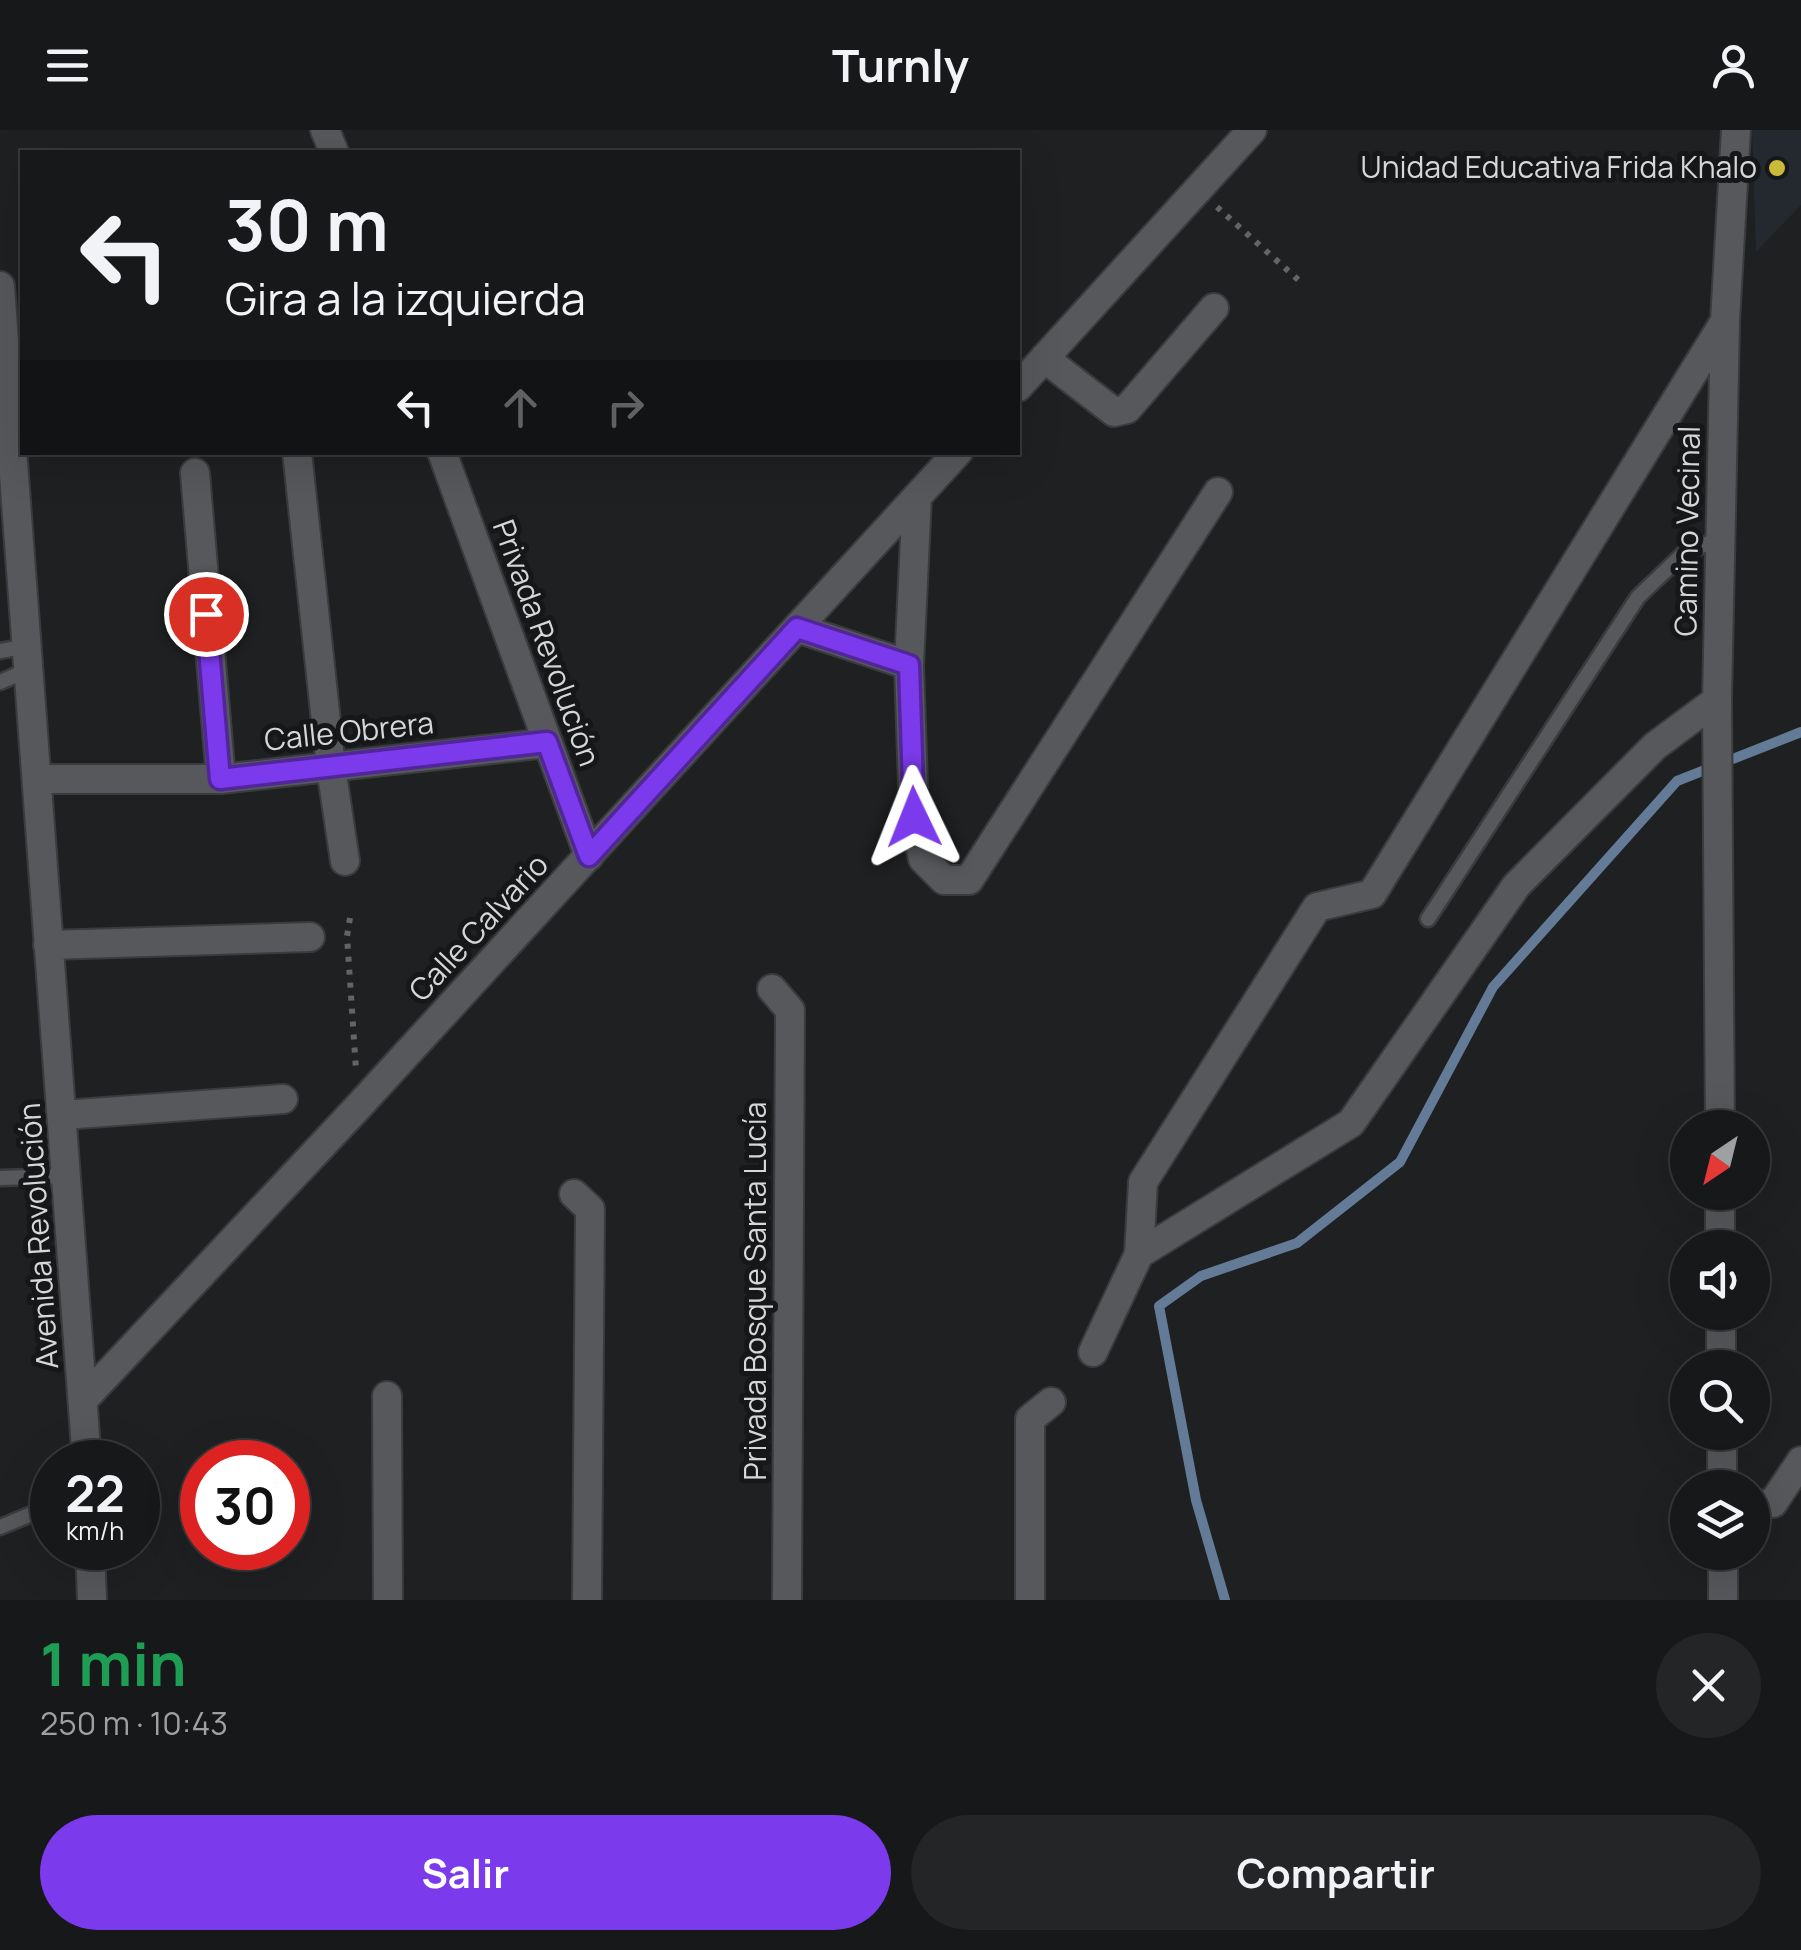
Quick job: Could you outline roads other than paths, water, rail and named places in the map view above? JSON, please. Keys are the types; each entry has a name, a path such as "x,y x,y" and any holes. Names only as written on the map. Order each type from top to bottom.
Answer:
{"street":[{"name":"Camino Vecinal","path":"1720,1110 1717,700 1726,321 1736,130"},
{"path":"1020,385 1196,190 1240,135"},
{"name":"Avenida Revolución","path":"0,286 10,562 18,656 38,779 86,1440"},
{"path":"1044,358 1114,412 1127,409 1214,308"},
{"path":"1094,1352 1139,1254 1143,1182 1317,907 1372,894 1726,321"},
{"path":"297,455 331,768 345,861"},
{"name":"Privada Revolución","path":"443,455 589,856"},
{"name":"Calle Calvario","path":"84,1399 359,1106 955,455"},
{"path":"195,473 220,779"},
{"path":"918,497 909,665 914,817 923,859 944,880 969,880 1218,492"},
{"path":"797,628 909,665"},
{"path":"1139,1254 1350,1122 1516,886 1655,746 1717,700"},
{"name":"Calle Obrera","path":"38,779 220,779 547,742"},
{"path":"48,945 310,937"},
{"name":"Privada Bosque Santa Lucía","path":"772,989 790,1010 787,1600"},
{"path":"63,1115 283,1099"},
{"path":"574,1194 590,1209 587,1600"},
{"path":"387,1396 388,1600"},
{"path":"1030,1600 1030,1419 1051,1402"},
{"path":"1770,1503 1801,1461"},
{"path":"91,1570 92,1600"},
{"path":"1723,1570 1723,1600"}],"lane":[{"path":"1428,919 1638,597 1684,553 1720,538"},
{"path":"0,682 18,656"},
{"path":"0,1178 67,1176"},
{"path":"0,1526 30,1514"}],"waterway":[{"path":"1225,1600 1196,1500 1159,1306 1201,1276 1297,1243 1400,1162 1493,987 1677,781 1801,732"}],"place":[{"name":"Unidad Educativa Frida Khalo","path":"1777,168"}]}
